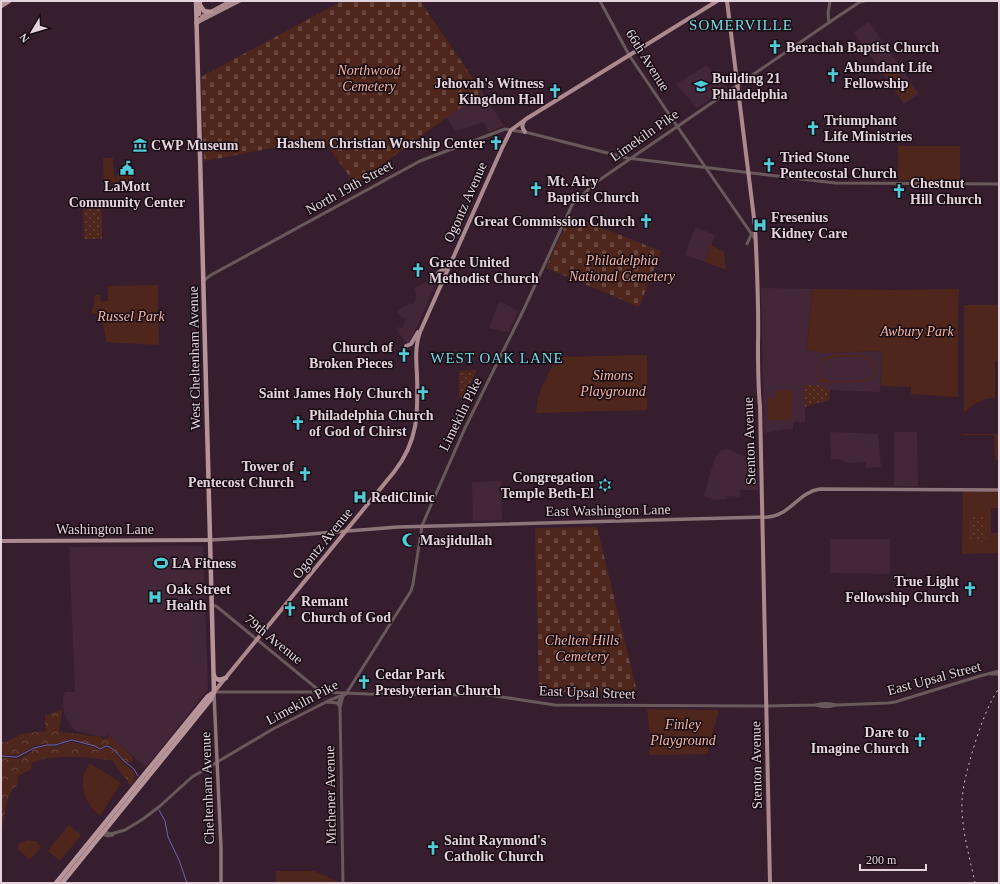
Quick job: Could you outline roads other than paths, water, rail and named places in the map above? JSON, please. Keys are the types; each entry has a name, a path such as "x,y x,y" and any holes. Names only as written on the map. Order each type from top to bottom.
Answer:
{"highway":[{"path":"1,6 9,1"},
{"path":"199,2 204,11 211,12"},
{"path":"196,23 199,2"},
{"path":"196,23 196,14 199,2"},
{"name":"West Cheltenham Avenue","path":"196,23 214,692"},
{"path":"214,674 219,680 226,678"},
{"name":"Ogontz Avenue","path":"101,832 208,696 214,692"},
{"path":"56,883 101,832"},
{"path":"62,883 101,832"}],"main road":[{"path":"196,23 211,12 231,1"},
{"path":"196,23 239,1"},
{"name":"Ogontz Avenue","path":"214,692 399,466 405,455 412,439 417,413 416,350 418,338 502,146 511,130 525,119 717,1"},
{"name":"Stenton Avenue","path":"727,1 756,239 758,394 760,406 770,883"},
{"path":"525,119 522,129 525,132"},
{"path":"438,273 449,266"},
{"path":"406,346 411,344 421,329"},
{"name":"East Washington Lane","path":"210,540 285,536 391,527 762,518 773,517 781,514 805,494 820,489 999,490"},
{"name":"Washington Lane","path":"1,541 210,540"},
{"name":"Cheltenham Avenue","path":"214,692 218,763 221,883"}],"street":[{"name":"66th Avenue","path":"600,1 629,55 756,239"},
{"path":"829,23 828,13 830,1"},
{"name":"Limekiln Pike","path":"101,832 111,834 125,830 160,806 188,781 270,731 327,702 345,695 412,589 422,526 465,428 524,308 572,205 595,183 860,2 864,1"},
{"name":"North 19th Street","path":"203,280 420,161 505,129 525,132 631,158 835,183 999,184"},
{"path":"748,228 754,223"},
{"path":"748,244 752,233"},
{"name":"79th Avenue","path":"212,605 216,606 321,692"},
{"name":"East Upsal Street","path":"991,674 999,671"},
{"name":"East Upsal Street","path":"214,692 321,692 345,695 489,695 555,705 816,705 894,703 980,676 999,674"},
{"path":"327,702 338,703 345,695"},
{"name":"Michener Avenue","path":"343,883 340,707 345,695"},
{"name":"Michener Avenue","path":"338,703 340,707"}],"waterway":[{"path":"1,756 17,757 34,748 55,745 72,740 95,746 100,749 106,746 110,747 134,769 138,776"},
{"path":"159,810 165,821 168,837 179,860 187,883"}],"railway":[{"path":"975,883 964,829 962,796 966,774 977,736 987,711 999,688"}],"place":[{"name":"Berachah Baptist Church","path":"775,47"},
{"name":"Abundant Life Fellowship","path":"833,75"},
{"name":"Building 21 Philadelphia","path":"701,86"},
{"name":"Jehovah's Witness Kingdom Hall","path":"555,91"},
{"name":"Triumphant Life Ministries","path":"813,128"},
{"name":"Hashem Christian Worship Center","path":"496,143"},
{"name":"CWP Museum","path":"140,145"},
{"name":"Tried Stone Pentecostal Church","path":"769,165"},
{"name":"LaMott Community Center","path":"127,168"},
{"name":"Mt. Airy Baptist Church","path":"536,189"},
{"name":"Chestnut Hill Church","path":"899,191"},
{"name":"Great Commission Church","path":"646,221"},
{"name":"Fresenius Kidney Care","path":"760,225"},
{"name":"Grace United Methodist Church","path":"418,270"},
{"name":"Church of Broken Pieces","path":"404,355"},
{"name":"Saint James Holy Church","path":"423,393"},
{"name":"Philadelphia Church of God of Chirst","path":"298,423"},
{"name":"Tower of Pentecost Church","path":"305,474"},
{"name":"Congregation Temple Beth-El","path":"605,485"},
{"name":"RediClinic","path":"360,497"},
{"name":"Masjidullah","path":"409,540"},
{"name":"LA Fitness","path":"161,563"},
{"name":"True Light Fellowship Church","path":"970,589"},
{"name":"Oak Street Health","path":"155,597"},
{"name":"Remant Church of God","path":"290,609"},
{"name":"Cedar Park Presbyterian Church","path":"364,682"},
{"name":"Dare to Imagine Church","path":"920,740"},
{"name":"Saint Raymond's Catholic Church","path":"433,848"}],"district":[{"name":"SOMERVILLE","path":"741,25"},
{"name":"WEST OAK LANE","path":"497,358"}],"park label":[{"name":"Northwood Cemetery","path":"369,78"},
{"name":"Philadelphia National Cemetery","path":"622,268"},
{"name":"Russel Park","path":"131,316"},
{"name":"Awbury Park","path":"917,331"},
{"name":"Simons Playground","path":"613,384"},
{"name":"Chelten Hills Cemetery","path":"582,648"},
{"name":"Finley Playground","path":"683,732"}]}
